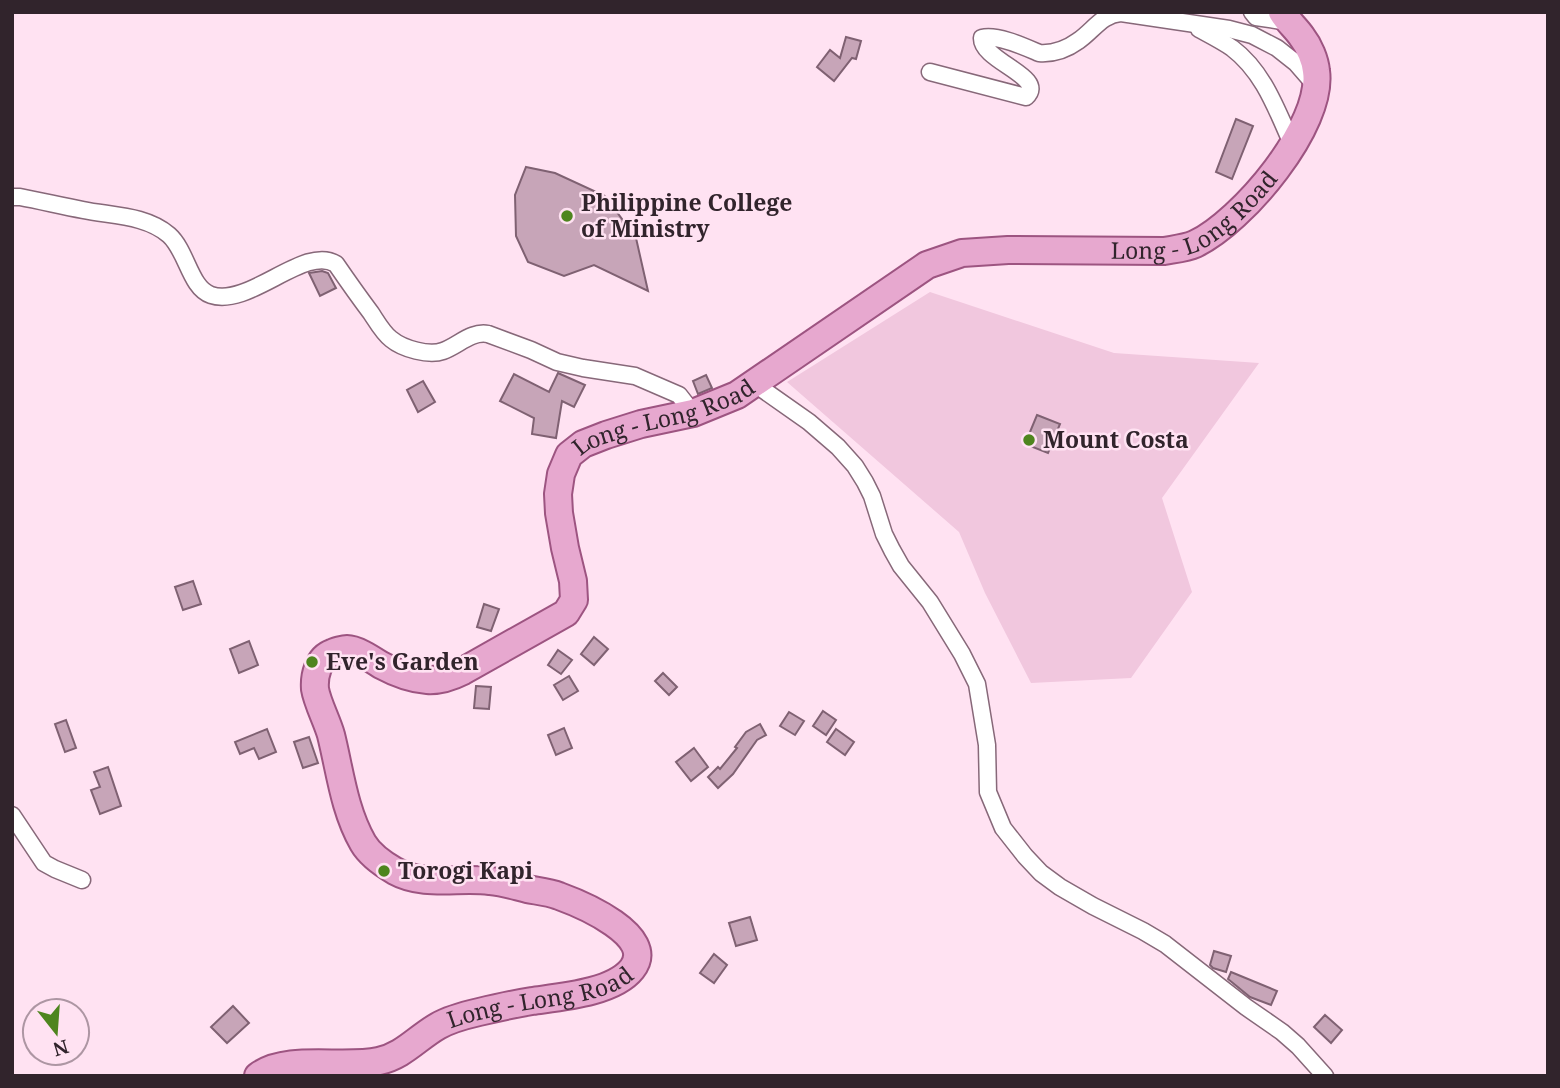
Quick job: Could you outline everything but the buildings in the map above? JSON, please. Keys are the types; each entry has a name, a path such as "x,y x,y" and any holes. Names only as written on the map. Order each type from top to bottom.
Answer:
{"main road":[{"name":"Long - Long Road","path":"258,1076 269,1068 285,1065 361,1063 387,1059 401,1053 439,1025 475,1013 582,993 604,986 615,982 632,969 636,961 636,945 619,926 557,895 490,880 418,878 398,873 371,853 363,843 348,806 330,731 315,690 317,667 329,653 347,649 409,676 427,680 447,678 566,613 574,600 558,494 561,474 569,455 583,444 606,435 692,413 737,395 926,265 962,253 1008,250 1164,251 1195,244 1228,222 1279,168 1310,113 1317,87 1316,69 1302,36 1285,17"}],"street":[{"path":"1252,12 1256,17 1285,17"},
{"path":"930,72 1026,97 1031,92 1029,83 986,50 982,38 995,38 1047,53 1064,49 1078,41 1112,13 1129,13 1252,35 1277,48 1296,63 1317,87"},
{"path":"1187,23 1222,42 1245,60 1268,91 1293,146"},
{"path":"12,197 138,219 157,226 176,242 199,288 210,295 224,297 239,294 297,266 321,259 330,260 336,264 380,327 391,339 403,346 441,352 473,334 488,334 557,362 635,376 679,395 692,413"},
{"path":"755,384 809,422 855,466 872,496 884,534 901,566 930,602 962,654 977,684 987,744 988,792 1003,828 1012,840 1041,873 1060,887 1165,944 1282,1032 1325,1076"},
{"path":"12,815 44,863 82,880"}],"shaded area":[{"name":"Mount Costa","path":"930,292 1114,353 1259,363 1162,498 1192,592 1131,678 1031,683 985,593 959,532 787,382"}],"place":[{"name":"Philippine College of Ministry","path":"567,216"},
{"name":"Mount Costa","path":"1029,440"},
{"name":"Eve's Garden","path":"312,662"},
{"name":"Torogi Kapi","path":"384,871"}]}
